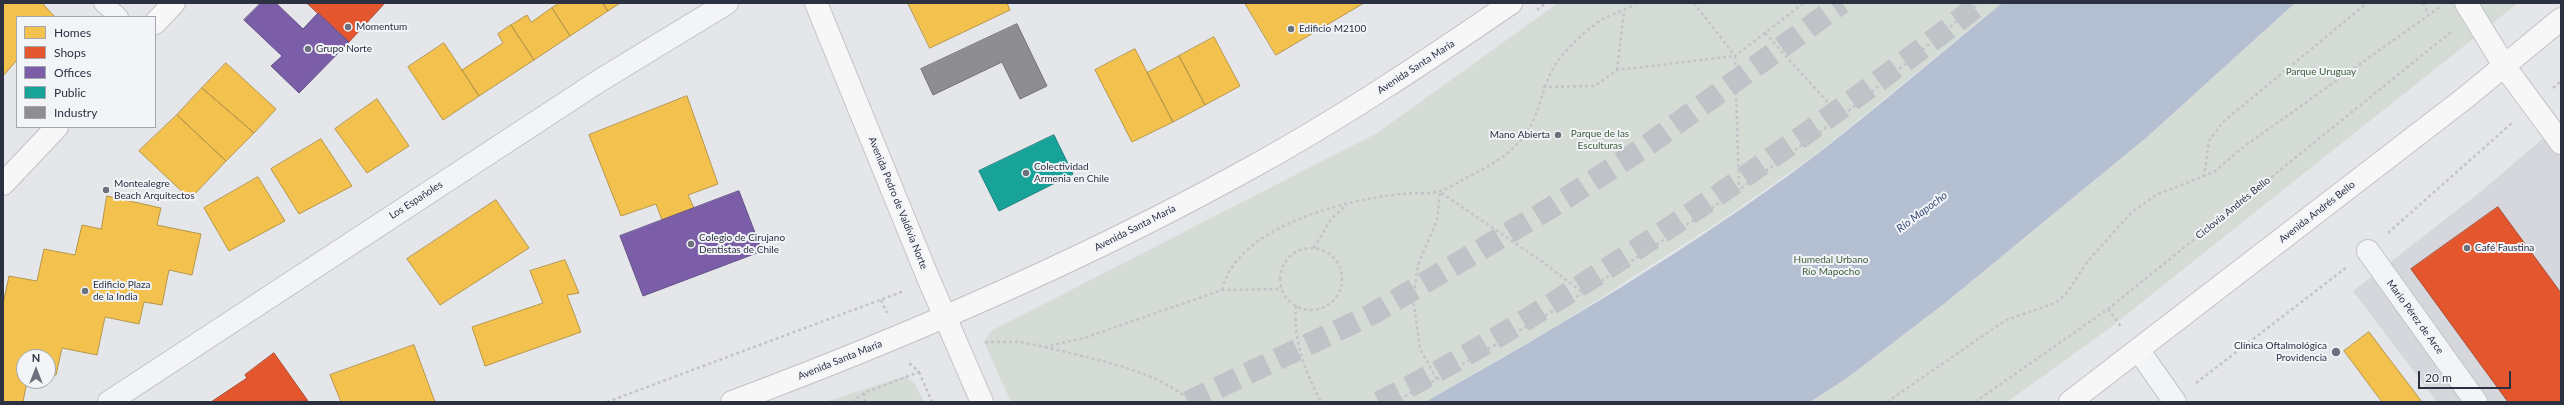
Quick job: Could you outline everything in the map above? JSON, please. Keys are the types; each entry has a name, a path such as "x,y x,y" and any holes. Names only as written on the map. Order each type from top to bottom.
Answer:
{"main road":[{"path":"156,22 174,3"},
{"name":"Avenida Pedro de Valdivia Norte","path":"816,3 929,280 982,402"},
{"name":"Avenida Santa María","path":"732,402 945,317 1135,229 1256,165 1431,58 1511,3"},
{"path":"2468,8 2505,66 2561,143"},
{"name":"Avenida Andrés Bello","path":"2070,402 2139,351 2505,66 2561,19"},
{"path":"3,184 56,128"}],"street":[{"name":"Los Españoles","path":"109,402 599,81 727,3"},
{"name":"Mario Pérez de Arce","path":"2368,251 2476,402"},
{"path":"2139,351 2175,402"}],"lane":[{"path":"103,3 118,16"}],"path":[{"path":"1222,290 1226,277 1237,261 1265,237 1304,217 1349,203 1401,194 1440,192 1488,167 1510,153 1528,131 1536,115 1543,87 1560,57 1601,21 1624,11 1636,3"},
{"path":"1694,3 1735,56 1739,190"},
{"path":"1543,87 1595,86 1617,70 1735,56 1804,3"},
{"path":"1394,402 1437,380 1583,293 1739,190 1841,118 1979,3"},
{"path":"2204,178 2209,141 2223,122 2366,3"},
{"path":"2423,3 2428,14"},
{"path":"1887,402 2006,320 2055,303 2066,294 2092,256 2131,213 2156,195 2204,178 2428,14 2447,3"},
{"name":"Ciclovía Andrés Bello","path":"1975,402 2108,309 2442,40 2468,8"},
{"path":"1617,70 1624,11"},
{"path":"1765,33 1841,118"},
{"path":"1440,192 1540,260 1583,293"},
{"path":"1437,380 1420,349 1413,298 1418,265 1436,220 1440,192"},
{"path":"1314,248 1331,219 1349,203"},
{"path":"1304,248 1314,248 1332,255 1339,264 1342,273 1339,293 1325,307 1315,310 1296,306 1285,296 1279,279 1281,269 1286,260 1304,248"},
{"path":"607,402 881,300 929,280"},
{"path":"1045,346 1087,337 1222,290 1282,289"},
{"path":"970,306 984,342 1021,342 1045,346 1150,377 1182,394 1192,402"},
{"path":"1296,306 1294,321 1298,344 1305,367 1321,402"},
{"path":"919,372 932,402"},
{"path":"852,402 864,393"}],"shaded area":[{"path":"2561,123 2561,402 2437,402 2353,291 2479,193"}],"green space":[{"name":"Parque de las Esculturas","path":"1558,3 2002,3 1815,155 1723,219 1560,324 1425,402 1011,402 984,342 991,331 1377,133"},
{"name":"Parque Uruguay","path":"2295,3 2518,3 2107,330 2007,402 1810,402 1847,378 1945,303 2147,137"},
{"path":"905,376 915,384 924,402 825,402"}],"water":[{"name":"Humedal Urbano Río Mapocho","path":"2002,3 2295,3 2147,137 1945,303 1847,378 1810,402 1425,402 1525,345 1625,285 1674,254 1770,189 1816,155 1886,99"}],"building: Homes":[{"path":"3,3 42,3 54,16 16,16 16,61 3,76"},
{"path":"560,3 603,3 608,11 570,36 552,8"},
{"path":"603,3 620,3 608,11"},
{"path":"908,3 1007,3 1010,10 930,48"},
{"name":"Edificio M2100","path":"1245,3 1364,3 1276,55"},
{"path":"552,8 570,36 534,60 511,25 527,15 531,22"},
{"path":"511,25 534,60 479,96 462,70 503,43 498,34"},
{"path":"1214,37 1240,86 1205,105 1179,56"},
{"path":"444,43 479,96 443,120 408,67"},
{"path":"1135,49 1173,122 1132,142 1095,70"},
{"path":"1179,56 1205,105 1173,122 1147,73"},
{"path":"226,63 276,109 254,133 202,88"},
{"path":"202,88 254,133 226,161 177,115"},
{"path":"687,96 718,184 688,195 694,208 662,220 656,204 621,216 589,135"},
{"path":"377,99 409,146 367,173 335,129"},
{"path":"177,115 226,161 190,199 139,151"},
{"path":"321,139 352,186 299,214 271,169"},
{"path":"258,177 285,221 229,251 204,208"},
{"name":"Edificio Plaza de la India","path":"107,196 161,208 157,225 201,234 192,275 169,270 162,305 144,302 139,324 105,317 97,355 62,348 56,375 56,349 16,349 16,389 25,389 23,402 3,402 3,304 9,276 37,281 44,249 75,255 82,225 101,229"},
{"path":"496,200 529,248 440,305 407,259"},
{"path":"565,260 579,293 567,295 581,332 485,366 472,327 543,303 530,271"},
{"path":"2369,332 2422,402 2382,402 2344,351"},
{"path":"414,345 435,402 341,402 330,375"}],"building: Shops":[{"name":"Momentum","path":"307,3 385,3 349,42"},
{"path":"2498,207 2561,293 2561,402 2508,402 2411,269"},
{"path":"274,353 308,401 211,402 247,378 245,375"}],"building: Offices":[{"name":"Grupo Norte","path":"261,3 276,3 303,29 318,13 349,42 299,93 271,66 282,56 244,20"},
{"name":"Colegio de Cirujano Dentistas de Chile","path":"739,191 762,251 643,296 620,236"}],"building: Public":[{"name":"Colectividad Armenia en Chile","path":"1054,135 1073,174 999,211 979,171"}],"building: Industry":[{"path":"1017,24 1047,86 1020,99 1002,62 933,95 921,69"}],"tunnel":[{"path":"1188,402 1372,314 1552,207 1645,147 1842,3"},
{"path":"1379,402 1440,370 1500,335 1588,281 1664,231 1802,137 1981,3"}],"place":[{"name":"Momentum","path":"348,27"},
{"name":"Edificio M2100","path":"1291,29"},
{"name":"Grupo Norte","path":"308,49"},
{"name":"Mano Abierta","path":"1558,135"},
{"name":"Colectividad Armenia en Chile","path":"1026,173"},
{"name":"Montealegre Beach Arquitectos","path":"106,190"},
{"name":"Colegio de Cirujano Dentistas de Chile","path":"691,244"},
{"name":"Café Faustina","path":"2467,248"},
{"name":"Edificio Plaza de la India","path":"85,291"},
{"name":"Clínica Oftalmológica Providencia","path":"2336,352"}],"water label":[{"name":"Río Mapocho","path":"1922,212"}]}
